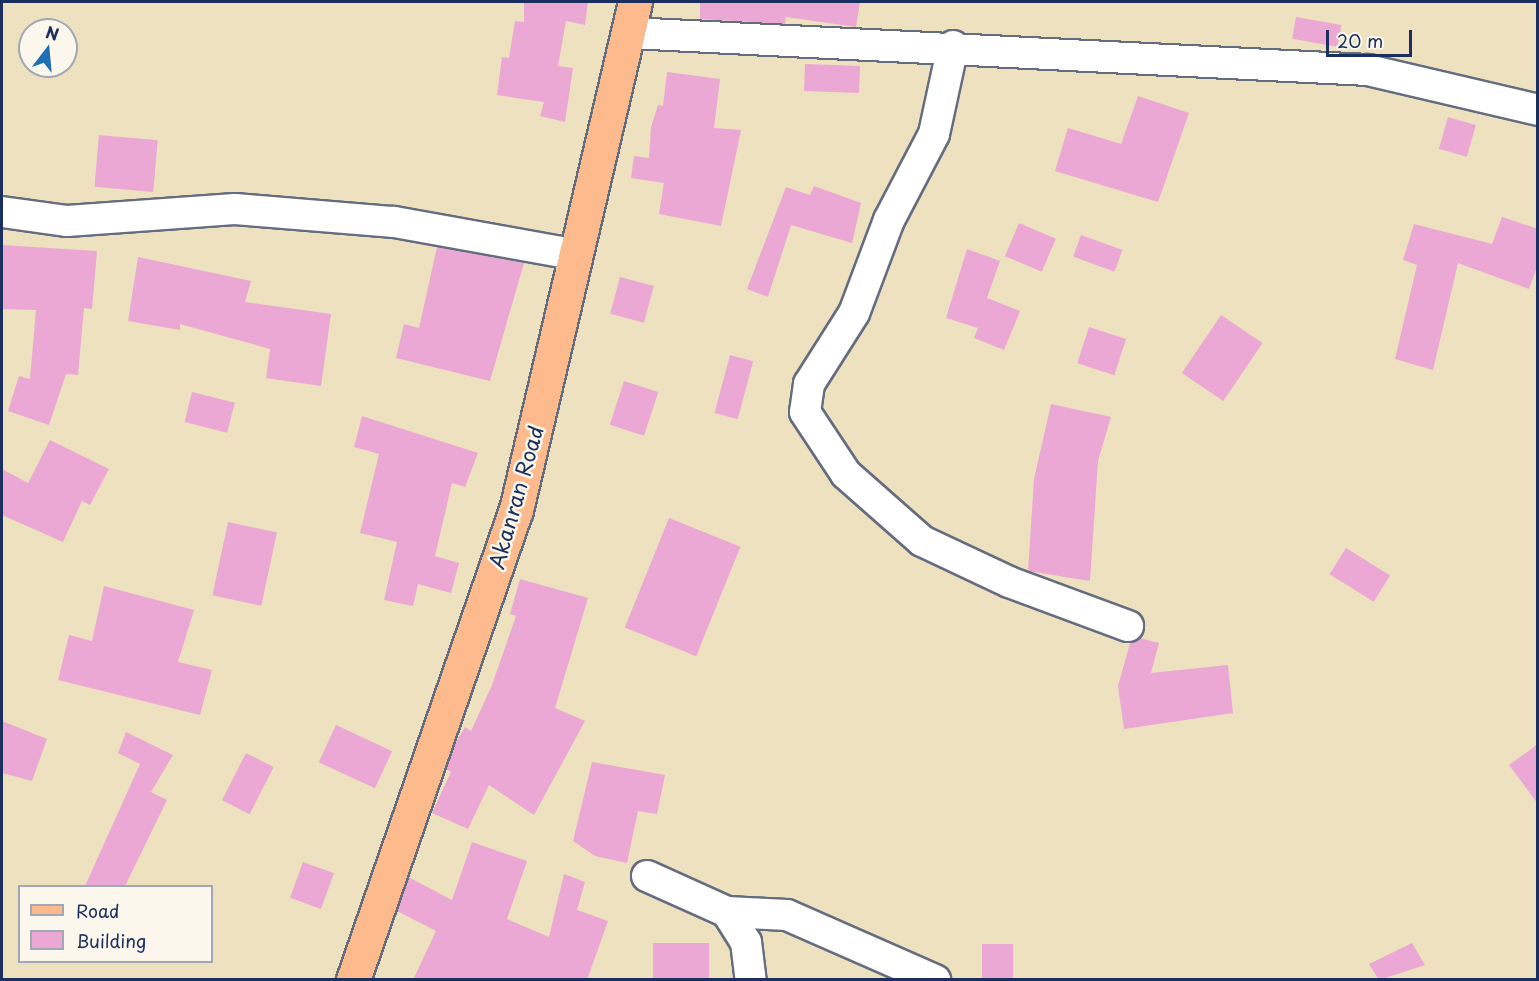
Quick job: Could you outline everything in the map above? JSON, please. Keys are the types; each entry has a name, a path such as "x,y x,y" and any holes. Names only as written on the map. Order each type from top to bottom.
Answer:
{"main road":[{"name":"Akanran Road","path":"353,980 516,510 630,33 635,2"}],"street":[{"path":"630,33 953,46 1368,70 1534,99"},
{"path":"953,46 934,134 889,220 854,313 808,384 805,412 846,474 922,541 1009,582 1128,626"},
{"path":"2,212 67,220 235,209 394,222 577,255"},
{"path":"646,876 727,912 787,915 935,980"},
{"path":"727,912 746,942 751,980"}],"building":[{"path":"524,2 588,2 585,25 566,21 558,66 573,68 565,122 540,116 544,102 497,95 502,57 509,58 515,21 524,22"},
{"path":"700,2 860,2 856,27 786,17 785,24 700,19"},
{"path":"1296,17 1341,25 1337,47 1292,39"},
{"path":"805,64 860,66 859,93 804,91"},
{"path":"667,72 720,79 714,128 741,130 721,226 659,214 664,183 631,178 634,156 649,158 651,127 658,105 663,106"},
{"path":"1138,96 1189,113 1158,202 1055,171 1068,128 1121,144"},
{"path":"1448,117 1476,125 1467,157 1439,149"},
{"path":"99,135 158,140 153,192 94,187"},
{"path":"814,186 861,203 852,243 791,225 768,297 747,289 786,187 810,195"},
{"path":"1502,217 1538,229 1538,264 1529,289 1458,263 1433,370 1395,359 1417,265 1403,260 1414,224 1492,244"},
{"path":"1019,223 1056,239 1042,272 1005,256"},
{"path":"1081,235 1122,250 1114,272 1073,257"},
{"path":"2,245 97,251 92,309 84,308 78,375 66,374 49,425 8,411 19,376 30,379 36,310 2,309"},
{"path":"437,247 524,263 490,381 396,358 404,324 419,328"},
{"path":"967,249 1000,261 987,298 1020,311 1004,350 974,338 978,328 946,318"},
{"path":"138,257 251,281 245,302 331,314 321,386 266,378 270,349 180,324 180,330 128,321"},
{"path":"620,277 654,286 644,323 610,314"},
{"path":"1221,315 1262,343 1223,401 1182,373"},
{"path":"1089,327 1126,339 1114,375 1077,363"},
{"path":"730,355 753,361 738,419 714,413"},
{"path":"624,381 658,392 644,436 610,425"},
{"path":"192,392 235,403 227,433 185,422"},
{"path":"1051,404 1111,417 1098,461 1090,581 1028,571 1034,479"},
{"path":"362,416 478,453 465,487 452,483 435,556 459,563 451,593 418,584 413,606 384,600 397,542 360,533 379,454 354,447"},
{"path":"50,440 109,469 90,505 82,501 63,542 2,515 2,469 28,483"},
{"path":"669,518 740,547 696,656 625,627"},
{"path":"228,522 277,532 261,606 212,595"},
{"path":"1346,548 1390,576 1374,602 1330,574"},
{"path":"520,579 588,598 555,708 585,721 534,815 489,785 468,829 432,813 451,772 446,769 455,744 465,727 471,731 492,685 516,616 510,614"},
{"path":"104,586 194,610 178,662 212,670 200,715 58,680 69,635 92,641"},
{"path":"1140,638 1159,643 1151,673 1228,665 1233,713 1124,729 1118,686 1130,643"},
{"path":"2,721 47,739 32,781 2,773"},
{"path":"336,725 392,751 375,788 319,762"},
{"path":"126,732 173,755 151,792 167,800 125,885 85,885 140,764 118,753"},
{"path":"1538,744 1538,804 1509,765"},
{"path":"246,753 274,767 250,814 222,800"},
{"path":"592,762 665,775 657,814 638,811 627,863 595,856 573,841"},
{"path":"472,842 527,861 507,919 549,937 564,874 585,882 577,910 608,921 587,980 413,980 436,931 397,911 408,877 452,900"},
{"path":"303,862 334,873 321,909 290,898"},
{"path":"653,943 709,943 709,980 653,980"},
{"path":"1412,943 1425,965 1379,980 1369,964"},
{"path":"982,944 1013,944 1013,980 982,980"}]}
